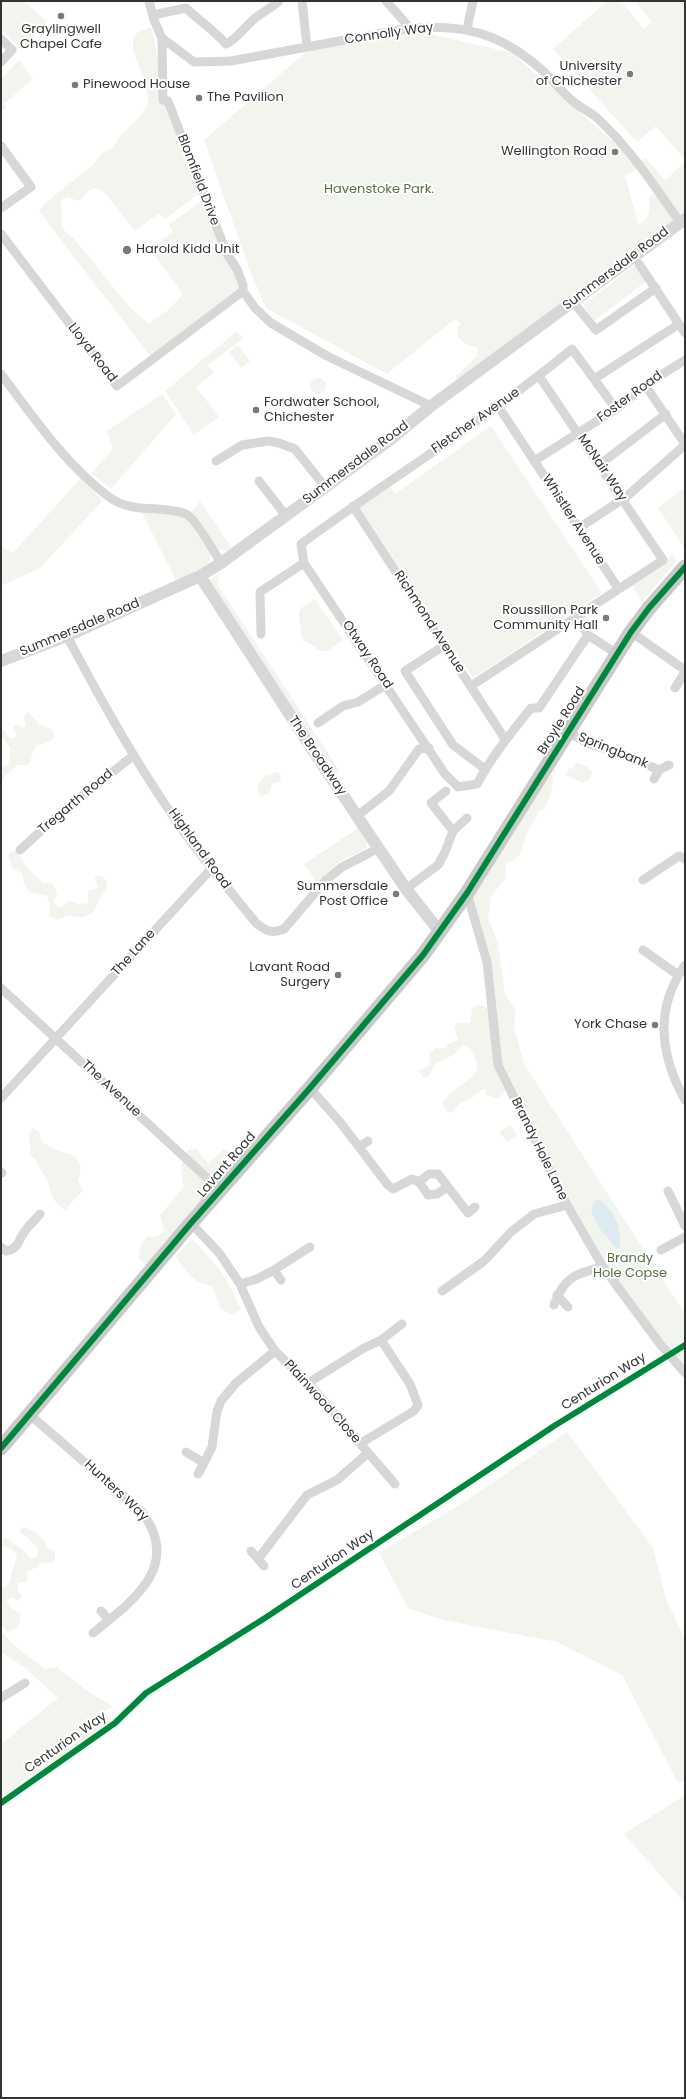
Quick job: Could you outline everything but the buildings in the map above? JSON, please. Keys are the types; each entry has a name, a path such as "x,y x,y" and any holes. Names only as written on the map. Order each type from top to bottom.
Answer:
{"main road":[{"name":"Broyle Road","path":"467,893 631,632 649,608 683,572"},
{"name":"Lavant Road","path":"1,1448 191,1223 389,996 440,932 467,893"}],"street":[{"path":"149,1 162,38"},
{"path":"153,15 186,8 203,25 214,31 226,44 232,42 258,16 265,14 279,1"},
{"path":"302,1 304,7 307,47"},
{"path":"386,1 410,28"},
{"path":"467,29 473,1"},
{"name":"Connolly Way","path":"162,38 194,62 231,61 410,28 434,27 467,29 515,48 542,70 574,102 596,117 642,168 682,221"},
{"name":"Blomfield Drive","path":"162,38 163,100 168,101 201,191 227,254 241,279 243,291 256,308 272,323 327,356 431,406"},
{"path":"1,39 12,50 1,62"},
{"path":"1,146 31,187 1,208"},
{"name":"Summersdale Road","path":"1,661 67,636 200,576 221,563 387,442 431,406 682,221"},
{"name":"Lloyd Road","path":"1,234 117,386 243,291"},
{"path":"639,264 685,333"},
{"path":"578,308 596,330 656,288"},
{"path":"616,409 594,378 679,324"},
{"name":"Fletcher Avenue","path":"304,563 301,544 353,506 498,406 539,376 572,349 594,378"},
{"name":"Foster Road","path":"534,460 616,409 645,385 685,360"},
{"path":"1,374 46,435 84,476 111,498 124,505 139,509 187,514 201,531 221,563"},
{"name":"McNair Way","path":"539,376 579,433 663,560 618,588"},
{"path":"578,528 623,499 685,444 645,385"},
{"name":"Whistler Avenue","path":"498,406 618,588"},
{"path":"599,465 666,414"},
{"path":"216,461 242,446 268,441 279,443 295,449 325,487"},
{"path":"259,481 286,516"},
{"name":"Richmond Avenue","path":"353,506 505,739"},
{"path":"261,634 260,592 304,563"},
{"name":"Otway Road","path":"304,563 446,774 458,787 477,784 505,739 531,708 539,708 588,635"},
{"name":"The Broadway","path":"200,576 379,848 406,888 440,932"},
{"path":"471,686 618,588"},
{"path":"575,616 588,635 617,654"},
{"path":"631,632 685,671 675,688"},
{"name":"Highland Road","path":"67,636 100,699 134,755 195,846 256,923 265,931 275,932 284,929 326,880 342,867 379,848"},
{"path":"445,645 405,671 453,745 485,769"},
{"path":"318,723 343,706 358,702 386,684"},
{"name":"Springbank","path":"568,732 589,744 619,753 659,770"},
{"path":"358,816 390,790 418,749 429,748"},
{"name":"Tregarth Road","path":"24,850 56,818 134,755"},
{"name":"Springbank","path":"654,779 659,770 669,765"},
{"path":"446,791 431,803 453,831"},
{"path":"406,888 442,860 453,831 467,818"},
{"path":"643,880 679,856 685,858"},
{"name":"The Lane","path":"1,1098 212,868"},
{"name":"Brandy Hole Lane","path":"467,893 487,962 498,1065 566,1205 604,1267 643,1322 685,1373"},
{"path":"643,950 678,975"},
{"path":"685,965 678,975 668,996 663,1020 668,1055 685,1100"},
{"name":"The Avenue","path":"1,988 220,1190"},
{"path":"310,1088 335,1116 387,1184 393,1189 412,1179 419,1182 428,1195 437,1194 447,1187"},
{"path":"359,1148 368,1141"},
{"path":"419,1182 430,1174 438,1174 468,1213 475,1207"},
{"path":"668,1191 685,1226"},
{"path":"442,1292 484,1261 520,1224 534,1214 566,1205"},
{"path":"1,1247 6,1251 12,1250 20,1242 24,1232 40,1214"},
{"name":"Plainwood Close","path":"191,1223 220,1254 240,1284 259,1327 275,1351 308,1384 394,1484"},
{"path":"661,1250 685,1237"},
{"path":"240,1284 257,1279 274,1270 310,1246"},
{"path":"554,1305 560,1288 581,1272 604,1267"},
{"path":"274,1270 281,1280"},
{"path":"557,1295 568,1307"},
{"path":"308,1384 364,1348 380,1340 402,1324"},
{"path":"360,1443 414,1411 418,1405 410,1384 380,1340"},
{"name":"Plainwood Close","path":"198,1474 212,1447 217,1411 221,1401 236,1383 275,1351"},
{"name":"Hunters Way","path":"29,1414 142,1512 151,1524 157,1538 158,1555 153,1574 138,1594 93,1633"},
{"path":"186,1452 204,1463"},
{"name":"Plainwood Close","path":"251,1551 261,1563 307,1496 337,1480 368,1453"},
{"path":"101,1611 109,1620"},
{"path":"1,1698 25,1683"}],"green space":[{"path":"1,1 24,1 47,22 21,49 1,29"},
{"name":"University of Chichester","path":"607,1 621,1 644,29 652,22 635,1 685,1 685,160 656,126 637,142 553,49"},
{"path":"151,27 171,114 206,192 197,195 165,219 159,213 135,231 104,192 95,188 88,191 79,201 67,197 61,201 62,228 85,251 115,290 137,314 149,324 168,310 183,294 150,250 173,232 169,225 208,196 241,287 150,356 39,211 45,203 92,166 102,153 112,149 121,135 142,115 148,104 147,87 133,51 133,39 137,33"},
{"name":"Havenstoke Park.","path":"418,31 512,53 642,167 625,175 638,224 647,217 649,210 649,198 658,190 679,218 457,383 456,376 477,356 477,348 466,344 457,336 458,326 461,324 455,319 387,374 266,308 249,268 204,140 307,51"},
{"path":"19,60 33,79 4,104 7,108 1,112 1,79"},
{"path":"645,158 665,180 685,162 685,214 682,216 641,162"},
{"path":"636,264 648,280 594,321 583,305"},
{"path":"237,331 243,339 208,365 214,373 196,387 219,417 194,435 165,391"},
{"path":"238,345 250,361 241,368 229,352"},
{"path":"315,378 321,378 326,383 324,392 321,394 315,394 310,389 310,383"},
{"path":"162,394 176,414 111,489 91,473 113,449 107,431"},
{"path":"491,426 602,593 473,678 360,508 390,486 395,494"},
{"path":"80,479 103,500 40,568 1,586 1,546 13,553"},
{"path":"682,489 685,492 685,549 658,508"},
{"path":"200,501 232,548 226,551 217,549 191,513"},
{"path":"142,513 169,514 186,518 211,554 209,563 177,582"},
{"path":"673,555 677,561 642,602 630,582"},
{"path":"220,573 218,582 219,587 339,770 337,774 210,585 211,579"},
{"path":"315,599 343,640 327,651 321,651 303,640 301,635 299,613 301,608"},
{"path":"28,712 39,724 52,730 54,738 49,742 36,747 28,765 18,765 5,776 1,782 1,767 9,764 10,747 1,736 1,726 8,736 13,739 17,736 13,727 17,724 22,728 26,725 24,716"},
{"path":"578,762 586,765 592,772 590,779 583,783 566,775 569,768 573,769"},
{"path":"275,772 280,773 281,781 272,784 269,793 261,796 258,791 259,784 264,776 271,775"},
{"name":"Brandy Hole Copse","path":"546,772 553,776 552,789 546,805 544,809 539,811 528,831 520,855 512,861 506,863 505,879 491,897 488,917 498,944 505,994 516,1011 514,1026 524,1064 685,1314 685,1370 605,1265 572,1206 503,1065 500,1062 490,963 469,896"},
{"path":"361,826 369,838 366,848 339,862 317,882 304,864"},
{"path":"12,851 16,851 30,871 43,883 51,883 58,893 53,902 60,908 69,901 78,904 88,903 88,891 96,889 98,886 94,876 101,876 107,882 107,890 101,894 97,906 91,914 87,916 76,917 69,915 57,920 51,918 49,914 50,906 47,896 28,891 22,873 13,869 8,856"},
{"path":"478,1005 488,1008 494,1066 505,1090 503,1095 496,1098 486,1095 485,1090 483,1089 472,1098 461,1102 451,1113 446,1111 442,1103 450,1094 469,1080 477,1071 475,1059 472,1053 464,1045 453,1055 435,1064 429,1076 423,1078 419,1071 430,1065 429,1053 436,1048 443,1049 446,1045 458,1040 454,1026 458,1023 470,1023 472,1008"},
{"path":"510,1125 517,1135 507,1142 499,1132"},
{"path":"33,1128 39,1132 42,1142 56,1150 75,1156 81,1168 78,1180 83,1190 65,1210 59,1206 53,1198 45,1176 35,1159 30,1156 31,1149 28,1134"},
{"path":"196,1148 208,1164 224,1149 234,1155 235,1167 148,1267 138,1258 141,1244 148,1236 155,1237 164,1232 160,1215 183,1188 181,1166 188,1150"},
{"path":"192,1239 207,1255 226,1280 241,1310 231,1314 221,1309 212,1286 195,1279 183,1267 176,1256"},
{"path":"567,1432 653,1548 666,1599 685,1639 685,1780 678,1783 622,1675 557,1642 443,1620 408,1608 379,1553 461,1504"},
{"path":"23,1527 35,1532 41,1537 48,1548 55,1552 55,1560 51,1564 41,1562 37,1567 27,1572 28,1579 25,1582 19,1582 17,1587 22,1598 17,1601 13,1597 6,1600 13,1610 20,1613 19,1618 21,1620 18,1627 8,1633 1,1624 1,1589 10,1582 17,1555 9,1548 2,1546 3,1538 7,1538 24,1551 31,1559 37,1556 38,1549 27,1537 21,1534 20,1530"},
{"path":"1,1631 18,1649 45,1669 57,1667 86,1690 112,1706 104,1712 112,1721 1,1799 1,1744 58,1698 25,1668 1,1652"},
{"path":"685,1795 685,1903 624,1834"}],"shaded area":[{"path":"601,1200 614,1216 620,1233 620,1247 617,1249 599,1228 591,1211 595,1201"}],"cycle path":[{"path":"1,1448 191,1223 310,1088 423,955 467,893 631,632 649,608 685,567"},
{"name":"Centurion Way","path":"1,1803 115,1723 146,1693 265,1618 554,1426 685,1345"}],"place":[{"name":"Graylingwell Chapel Cafe","path":"61,16"},
{"name":"University of Chichester","path":"630,74"},
{"name":"Pinewood House","path":"75,85"},
{"name":"The Pavilion","path":"199,98"},
{"name":"Wellington Road","path":"615,152"},
{"name":"Harold Kidd Unit","path":"127,250"},
{"name":"Fordwater School, Chichester","path":"256,410"},
{"name":"Roussillon Park Community Hall","path":"606,618"},
{"name":"Summersdale Post Office","path":"396,894"},
{"name":"Lavant Road Surgery","path":"338,975"},
{"name":"York Chase","path":"655,1025"}]}
